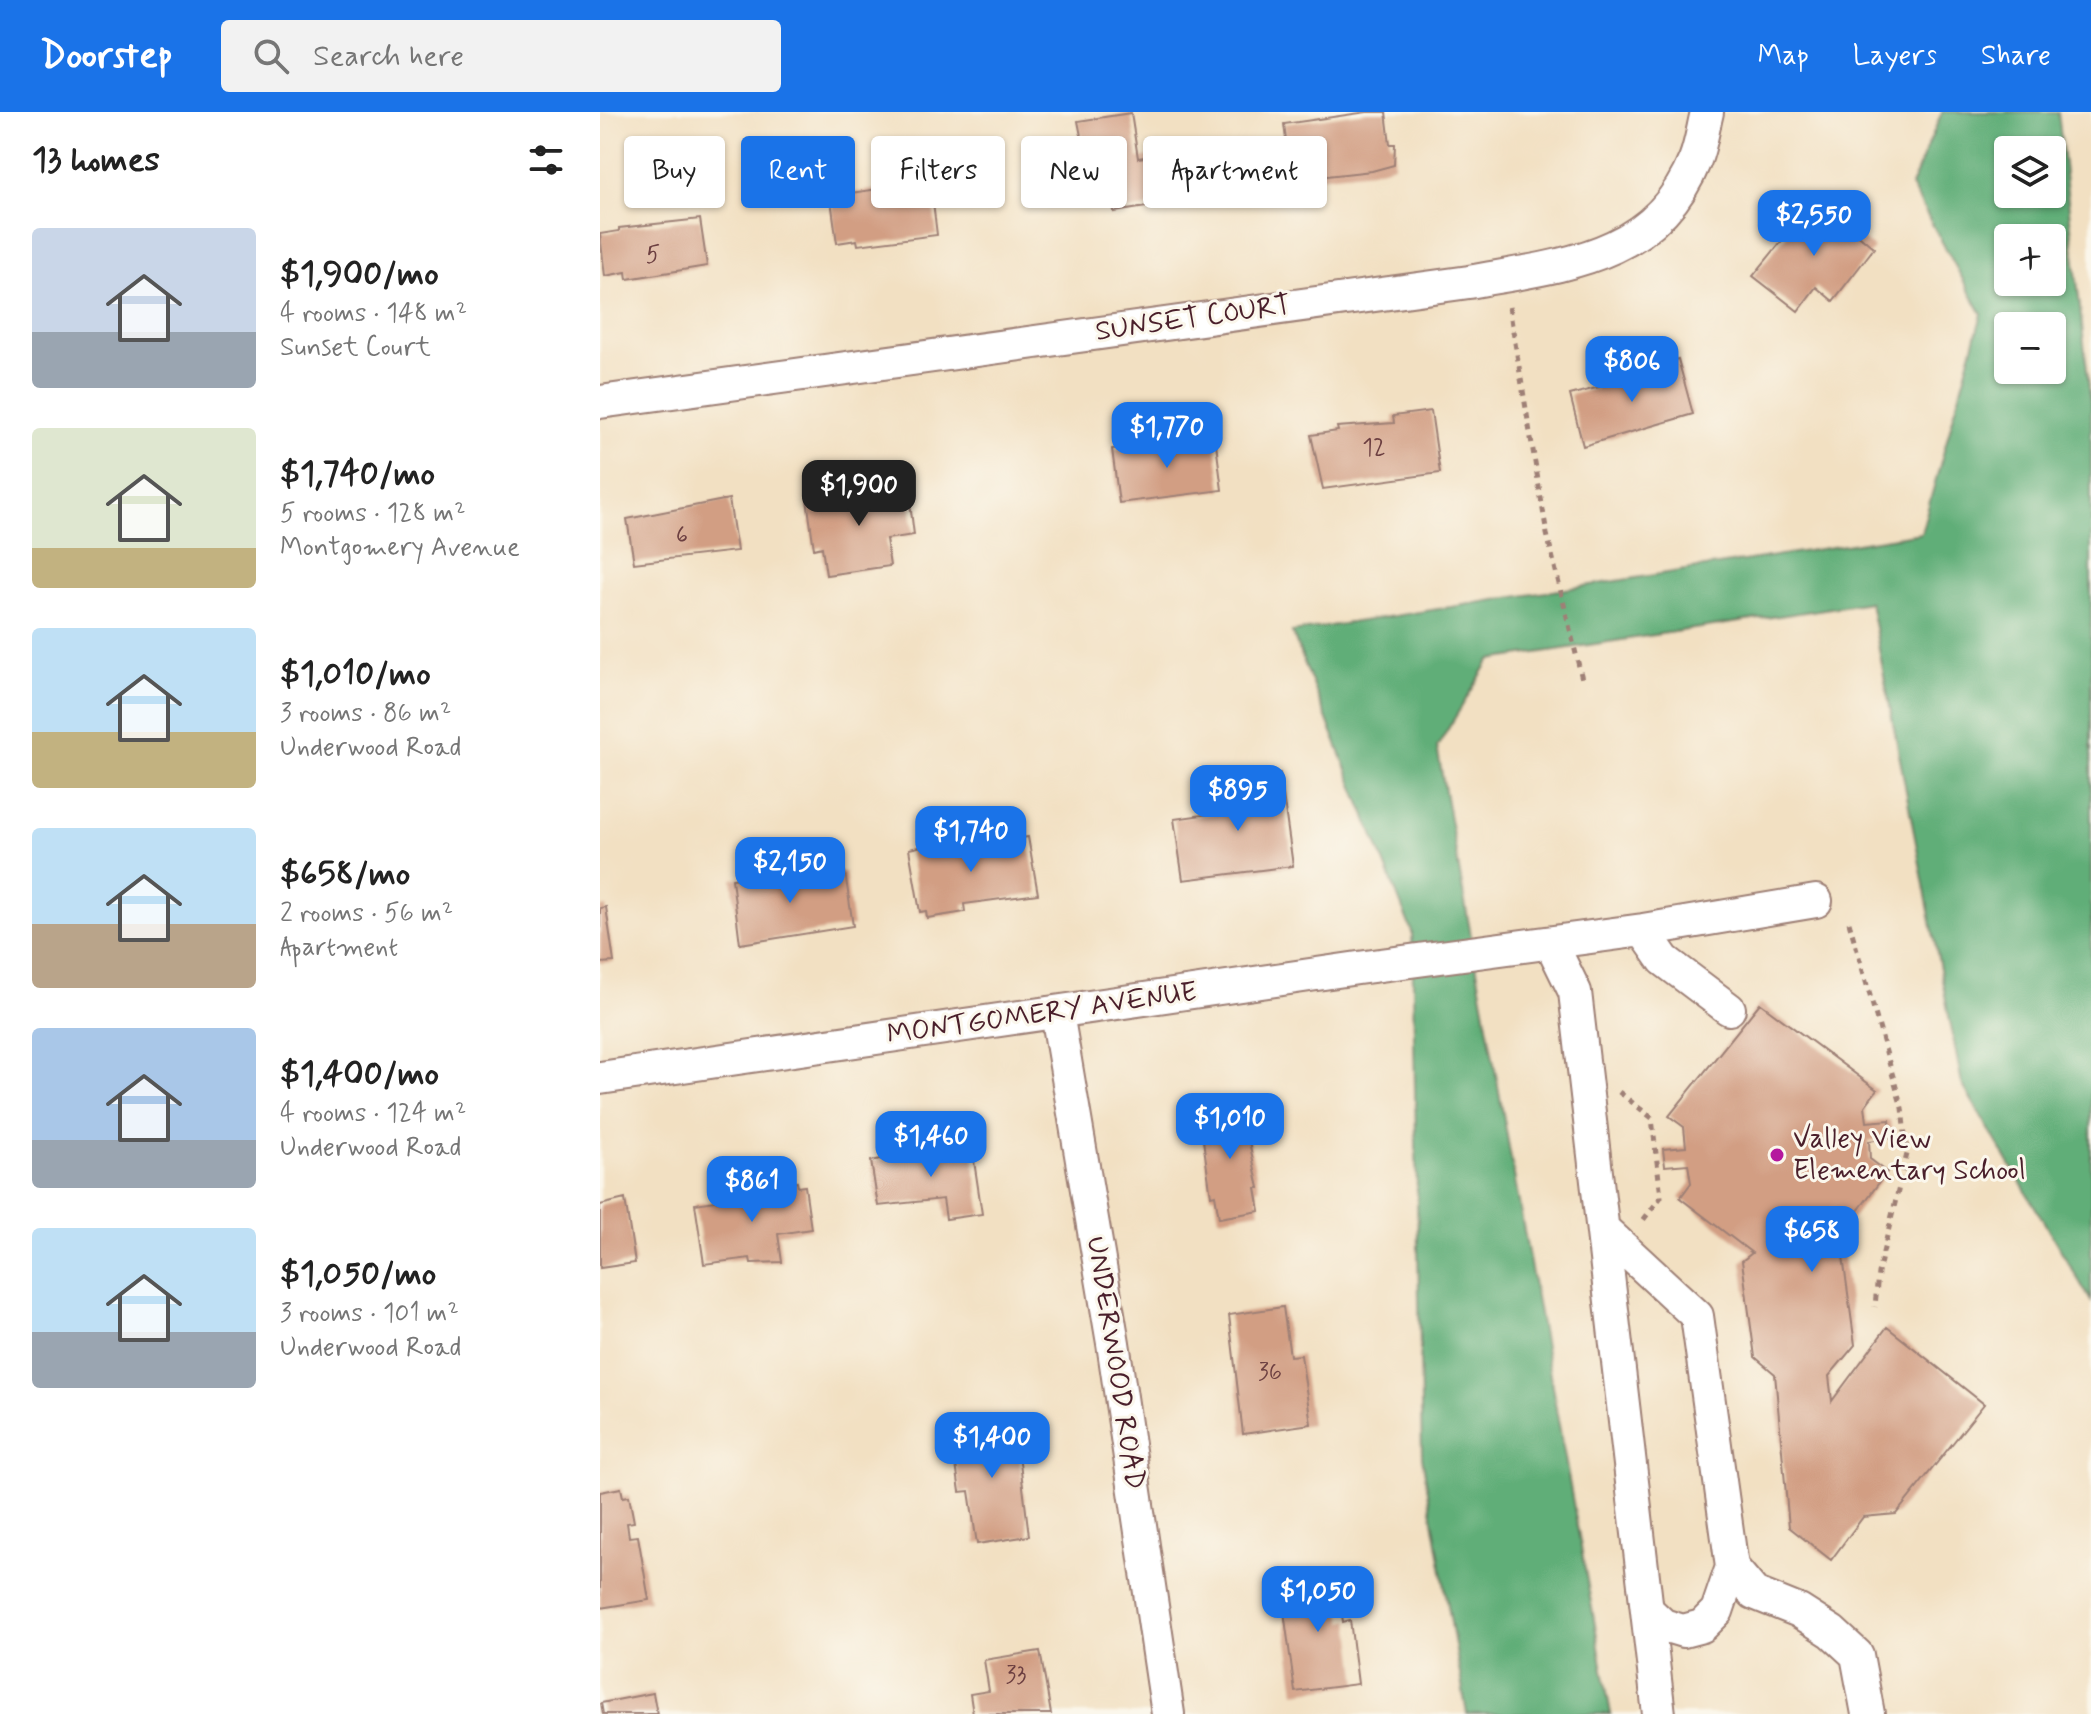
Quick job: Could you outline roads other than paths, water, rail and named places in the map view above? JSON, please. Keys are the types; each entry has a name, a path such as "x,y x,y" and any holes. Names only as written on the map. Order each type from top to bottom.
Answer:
{"street":[{"name":"SUNSET COURT","path":"600,402 1469,282 1583,262 1624,242 1674,197 1696,158 1707,112"},
{"name":"MONTGOMERY AVENUE","path":"600,1078 1643,930 1816,901"},
{"path":"1643,930 1664,960 1729,1009"},
{"path":"1551,943 1575,992 1659,1714"},
{"name":"UNDERWOOD ROAD","path":"1057,1013 1113,1343 1168,1714"},
{"path":"1604,1230 1697,1316 1732,1567 1717,1611 1702,1626 1683,1631 1663,1625 1647,1610"},
{"path":"1732,1567 1754,1593 1799,1611 1832,1632 1857,1655 1868,1714"}],"place":[{"name":"Valley View Elementary School","path":"1777,1155"}]}
